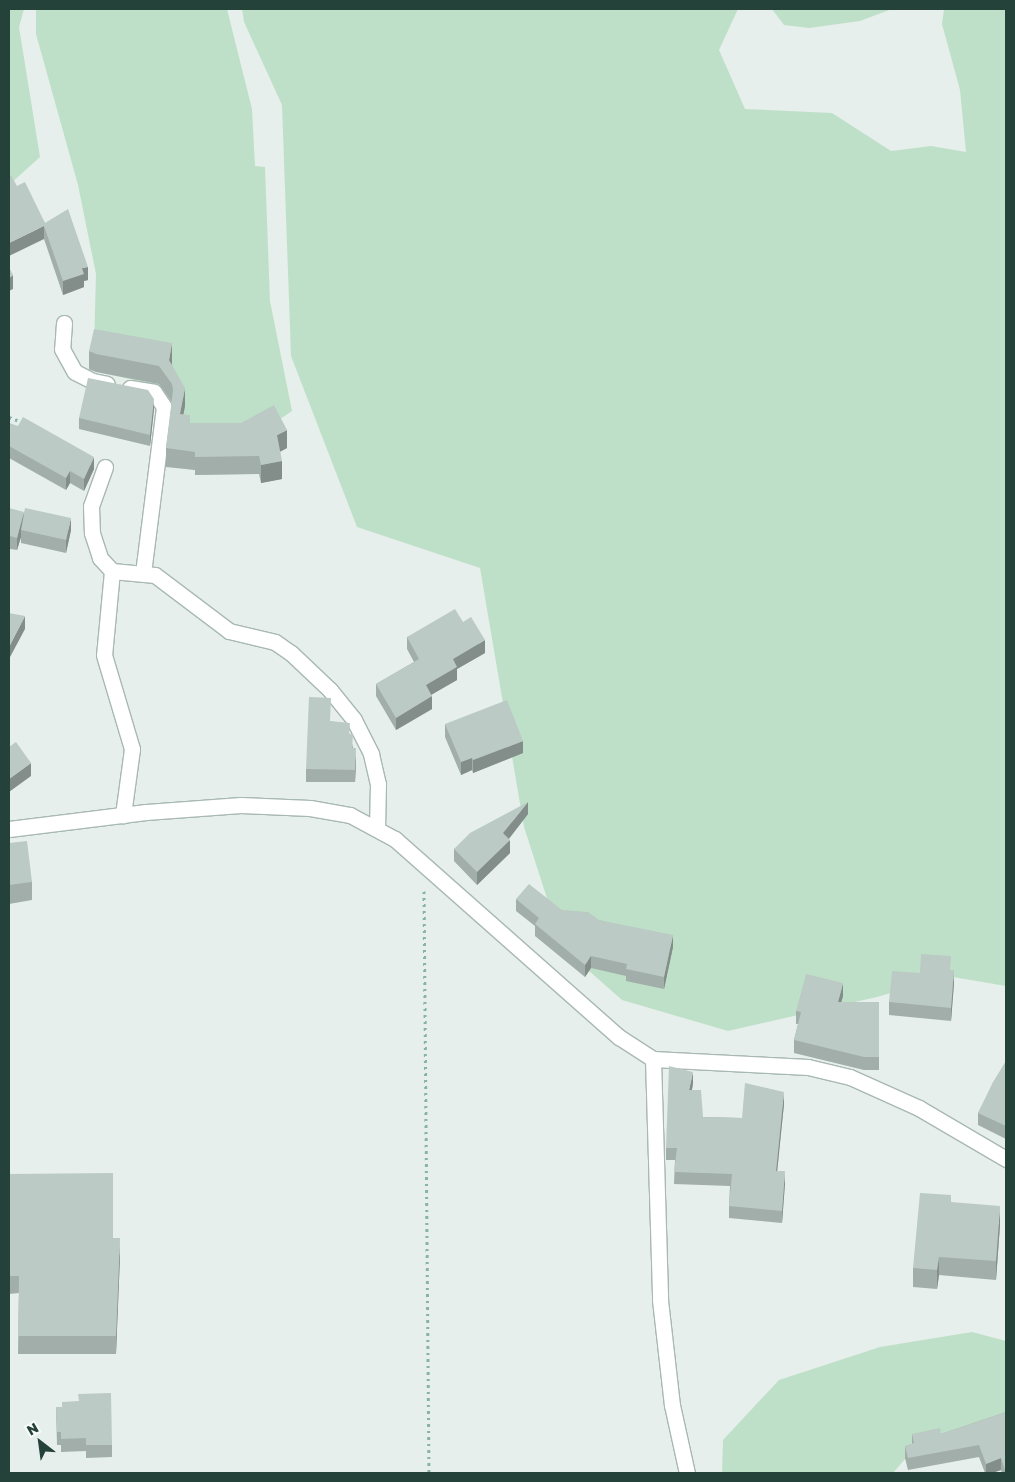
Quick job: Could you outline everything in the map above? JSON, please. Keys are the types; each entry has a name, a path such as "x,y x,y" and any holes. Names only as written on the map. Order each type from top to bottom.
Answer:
{"street":[{"path":"64,323 62,349 75,372 93,381 154,392 164,407 143,574"},
{"path":"105,467 91,506 92,532 100,558 112,571 155,575 176,588 198,609 229,631 275,642 291,653 330,690 354,720 371,754 378,784 377,828"},
{"path":"112,571 104,655 132,750 123,815"},
{"path":"9,829 123,815 241,805 310,808 350,815 395,839 619,1037 654,1059 808,1067 850,1077 918,1108 1006,1159"},
{"path":"654,1059 660,1300 672,1404 687,1473"}],"path":[{"path":"9,417 29,425"},
{"path":"424,863 429,1473"}],"green space":[{"path":"9,9 24,9 19,27 40,157 9,185"},
{"path":"36,9 227,9 252,109 255,166 265,167 270,301 292,411 274,423 249,468 250,474 195,475 195,470 165,466 173,405 161,386 89,370 94,347 96,274 78,185 36,34"},
{"path":"242,9 738,9 719,50 745,109 832,113 891,151 931,146 966,152 960,90 942,24 944,9 1006,9 1006,986 947,976 877,997 728,1031 622,1000 563,948 524,827 480,568 357,527 291,356 282,105 244,22"},
{"path":"772,9 892,9 860,21 809,28 784,25"},
{"path":"972,1332 1006,1341 1006,1417 905,1459 893,1473 722,1473 723,1440 779,1380 880,1347"}],"building":[{"path":"11,175 17,186 25,182 45,223 68,209 88,267 82,268 84,274 63,281 44,226 9,243 9,177"},
{"path":"9,267 13,275 9,278"},
{"path":"94,329 172,343 169,360 185,388 180,414 190,415 190,423 241,423 274,405 287,430 277,435 282,461 261,465 259,456 195,457 195,452 166,448 173,390 172,384 159,366 89,351"},
{"path":"88,378 148,390 154,399 150,435 79,418"},
{"path":"23,417 94,457 84,479 70,471 66,478 9,446 9,423 18,426"},
{"path":"9,508 24,512 17,538 10,536 9,542"},
{"path":"25,508 71,518 66,540 21,530"},
{"path":"455,609 463,622 471,617 485,640 453,659 457,667 426,685 432,696 396,718 376,684 419,659 407,637"},
{"path":"9,613 25,616 9,647"},
{"path":"309,697 331,698 330,721 350,723 349,734 353,734 352,748 356,748 355,770 306,769"},
{"path":"507,700 523,741 473,760 472,758 461,762 445,724"},
{"path":"16,742 31,763 9,779 9,747"},
{"path":"528,802 503,833 510,840 477,872 454,849 470,833"},
{"path":"27,841 32,882 9,885 9,843"},
{"path":"529,884 562,910 588,912 599,920 673,935 664,977 626,969 627,964 591,956 585,965 535,924 539,918 516,899"},
{"path":"921,954 951,956 950,970 954,970 951,1008 889,1002 892,971 920,973"},
{"path":"806,974 843,983 838,1002 879,1002 879,1057 864,1057 794,1040 801,1012 796,1011"},
{"path":"1006,1061 1006,1126 978,1113"},
{"path":"669,1066 693,1072 689,1090 701,1090 703,1117 742,1118 745,1083 784,1092 776,1171 785,1171 782,1211 729,1206 732,1174 674,1172 677,1148 666,1148"},
{"path":"113,1173 113,1238 120,1238 116,1336 18,1336 19,1276 9,1276 9,1174"},
{"path":"920,1193 951,1195 951,1202 1000,1206 996,1261 939,1257 937,1270 913,1268"},
{"path":"111,1393 112,1445 86,1445 86,1438 61,1439 61,1432 57,1432 56,1407 62,1407 62,1402 79,1401 78,1394"},
{"path":"1006,1412 1006,1473 1001,1458 986,1464 979,1445 908,1458 905,1446 914,1443 912,1434 940,1428 941,1434"}]}
